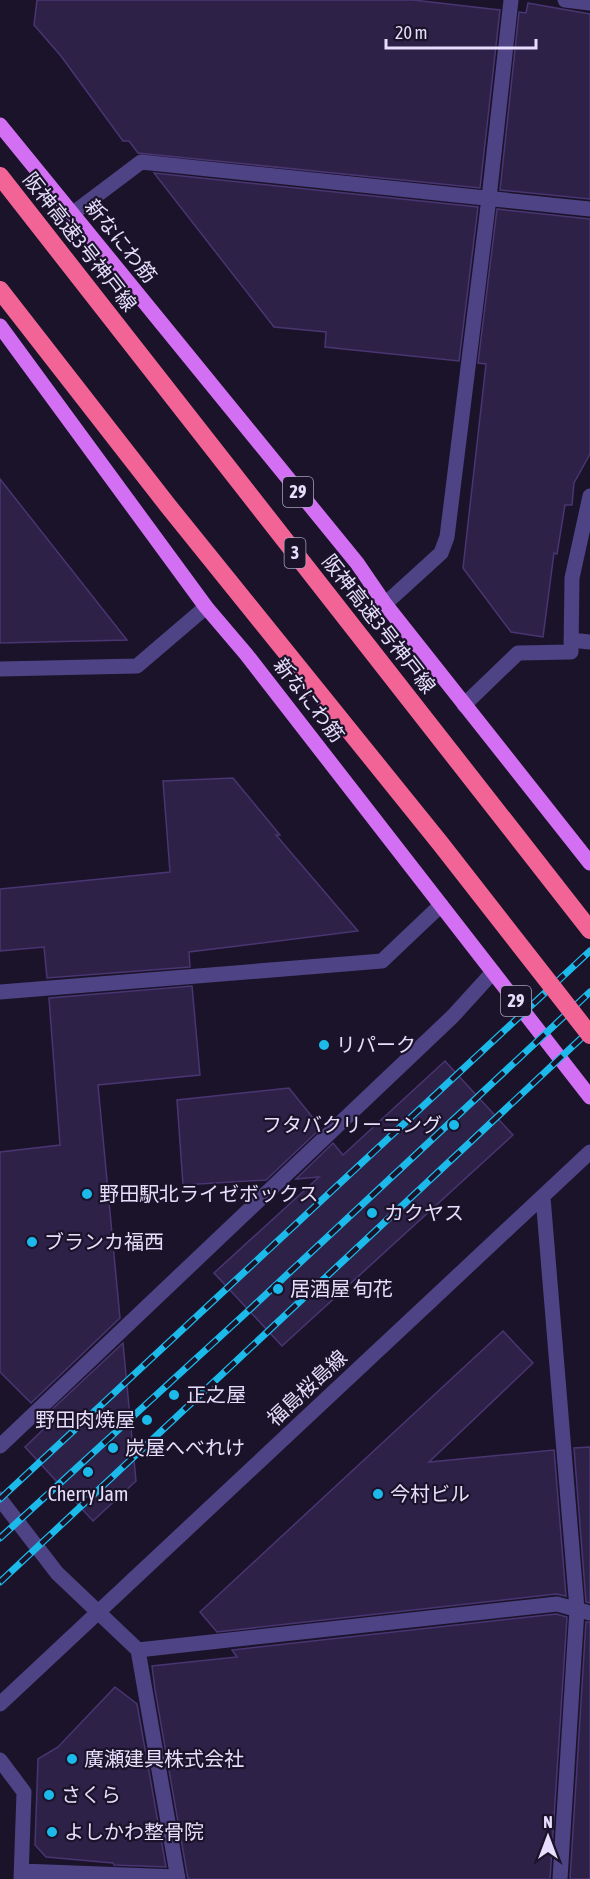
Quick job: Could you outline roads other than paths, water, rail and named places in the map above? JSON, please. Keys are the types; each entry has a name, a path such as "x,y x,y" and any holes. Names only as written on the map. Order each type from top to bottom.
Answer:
{"highway":[{"name":"阪神高速3号神戸線","path":"0,176 590,930"},
{"path":"0,290 169,507 440,843 590,1035"}],"main road":[{"name":"新なにわ筋","path":"2,134 72,214 357,563 385,604 590,863"},
{"name":"新なにわ筋","path":"0,326 206,607 246,654 590,1097"}],"street":[{"path":"385,604 441,554 447,537 511,0"},
{"path":"565,0 590,3"},
{"path":"72,214 141,162 590,209"},
{"path":"464,705 518,653 571,652 572,578 590,496"},
{"path":"0,669 137,666 206,607"},
{"path":"571,640 590,642"},
{"path":"0,992 382,961 441,905"},
{"path":"0,1446 453,1017 494,972"},
{"name":"福島桜島線","path":"0,1704 590,1152"},
{"path":"543,1197 584,1611 560,1879"},
{"path":"0,1499 57,1573 138,1650 178,1878 22,1875 24,1792 0,1760"},
{"path":"138,1650 557,1604 584,1611"}],"railway":[{"path":"0,1499 590,951"},
{"path":"0,1538 247,1312 590,992"},
{"path":"0,1582 590,1030"}],"place":[{"name":"リパーク","path":"324,1045"},
{"name":"フタバクリーニング","path":"454,1125"},
{"name":"野田駅北ライゼボックス","path":"87,1194"},
{"name":"カクヤス","path":"372,1213"},
{"name":"ブランカ福西","path":"32,1242"},
{"name":"居酒屋 旬花","path":"278,1289"},
{"name":"正之屋","path":"174,1395"},
{"name":"野田肉焼屋","path":"147,1420"},
{"name":"炭屋へべれけ","path":"113,1448"},
{"name":"Cherry Jam","path":"88,1472"},
{"name":"今村ビル","path":"378,1494"},
{"name":"廣瀬建具株式会社","path":"72,1759"},
{"name":"さくら","path":"49,1795"},
{"name":"よしかわ整骨院","path":"52,1832"}]}
